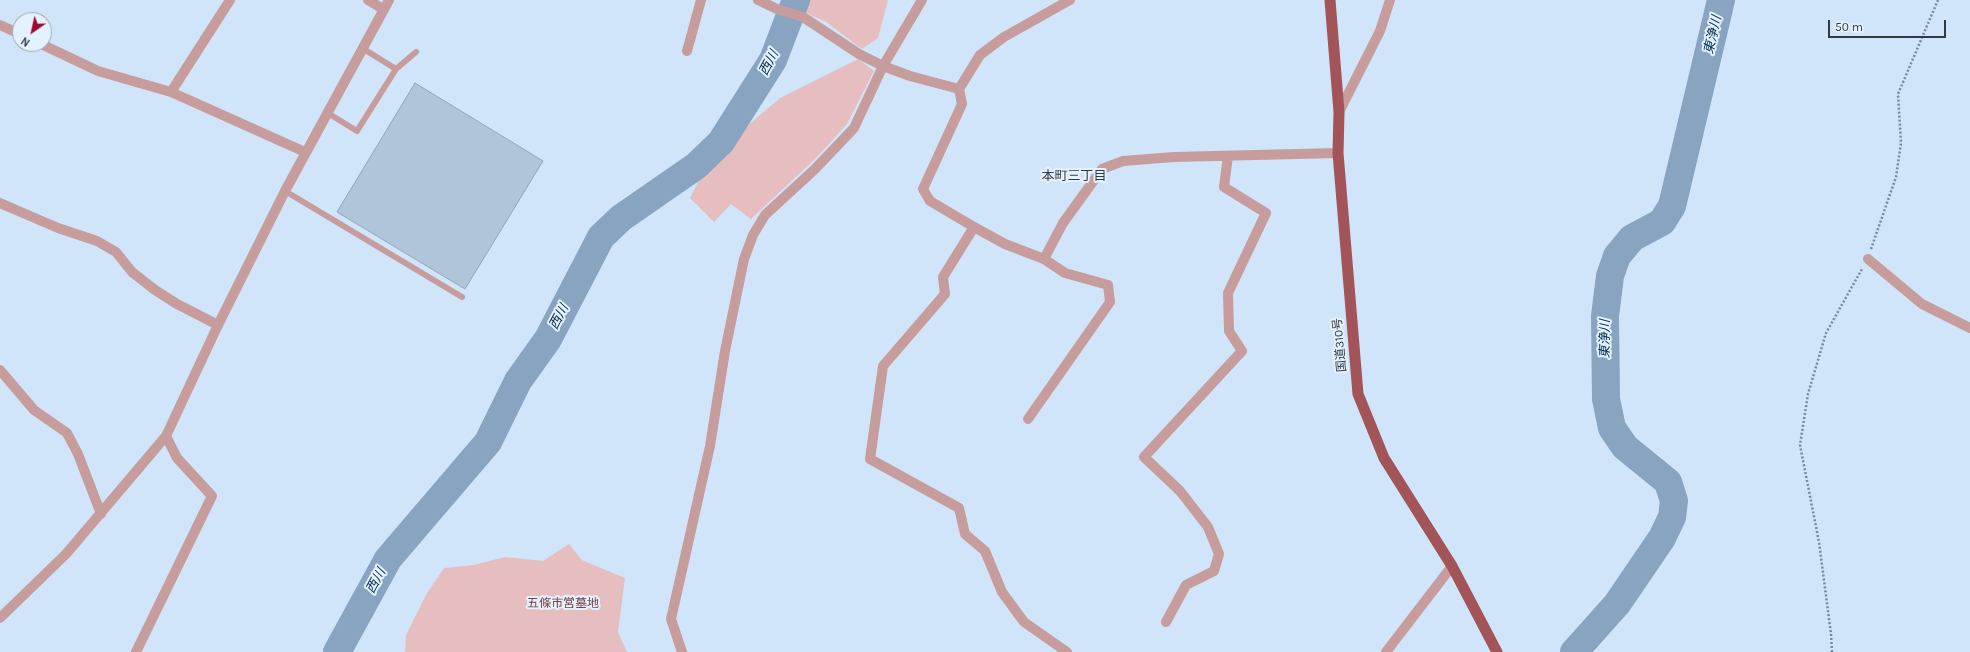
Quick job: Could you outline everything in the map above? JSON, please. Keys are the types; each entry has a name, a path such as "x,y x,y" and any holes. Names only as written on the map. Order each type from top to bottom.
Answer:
{"highway":[{"name":"国道310号","path":"1330,0 1339,112 1338,153 1358,394 1384,458 1452,566 1497,652"}],"street":[{"path":"171,92 230,0"},
{"path":"368,0 383,9"},
{"path":"0,618 66,554 166,436 218,325 285,191 326,112 389,0"},
{"path":"687,51 701,0"},
{"path":"758,0 775,5 803,17 859,54 883,66 910,76 959,89"},
{"path":"682,652 671,619 710,446 725,351 744,259 753,235 765,215 815,169 854,128 883,66 922,0"},
{"path":"1028,419 1110,302 1108,285 1065,273 1044,259 1005,244 974,228 930,201 923,189 962,104 959,89 980,55 1004,36 1070,0"},
{"path":"1339,112 1380,30 1390,0"},
{"path":"0,25 12,30"},
{"path":"52,49 98,71 171,92 305,152"},
{"path":"1044,259 1063,223 1102,169 1123,161 1338,153"},
{"path":"1166,622 1186,585 1214,571 1219,554 1208,527 1180,491 1144,457 1242,351 1229,331 1228,294 1266,213 1224,187 1228,156"},
{"path":"0,203 58,228 97,240 116,252 132,272 155,290 177,304 218,325"},
{"path":"974,228 943,277 945,294 883,366 870,459 959,508 966,534 985,551 1002,592 1024,622 1067,652"},
{"path":"1868,259 1922,304 1970,328"},
{"path":"0,370 34,410 67,433 78,454 101,514"},
{"path":"136,652 212,496 177,458 166,436"},
{"path":"1386,652 1452,566"}],"lane":[{"path":"362,48 396,69"},
{"path":"326,112 357,131 396,69 416,52"},
{"path":"285,191 462,296"}],"path":[{"path":"1832,652 1819,542 1800,445 1808,394 1826,333 1868,259 1896,177 1901,143 1898,94 1938,0"}],"green space":[{"path":"808,0 888,0 878,38 862,49 826,22 802,11"},
{"path":"858,59 874,71 847,124 817,157 751,219 731,204 714,222 690,198 700,178 728,142 780,98"},
{"name":"五條市営墓地","path":"569,544 582,560 625,578 618,632 627,652 405,652 406,635 427,593 444,568 474,565 505,557 543,561"}],"building":[{"path":"415,83 543,161 465,289 337,212"}],"waterway":[{"name":"西川","path":"337,652 388,559 488,442 518,381 548,339 601,237 621,218 696,166 721,142 773,60 796,0"},
{"name":"東浄川","path":"1574,652 1617,604 1662,538 1672,517 1674,501 1668,482 1625,447 1612,428 1606,399 1605,316 1610,276 1617,256 1632,238 1662,222 1672,206 1721,0"}],"district":[{"name":"本町三丁目","path":"1074,176"}]}
